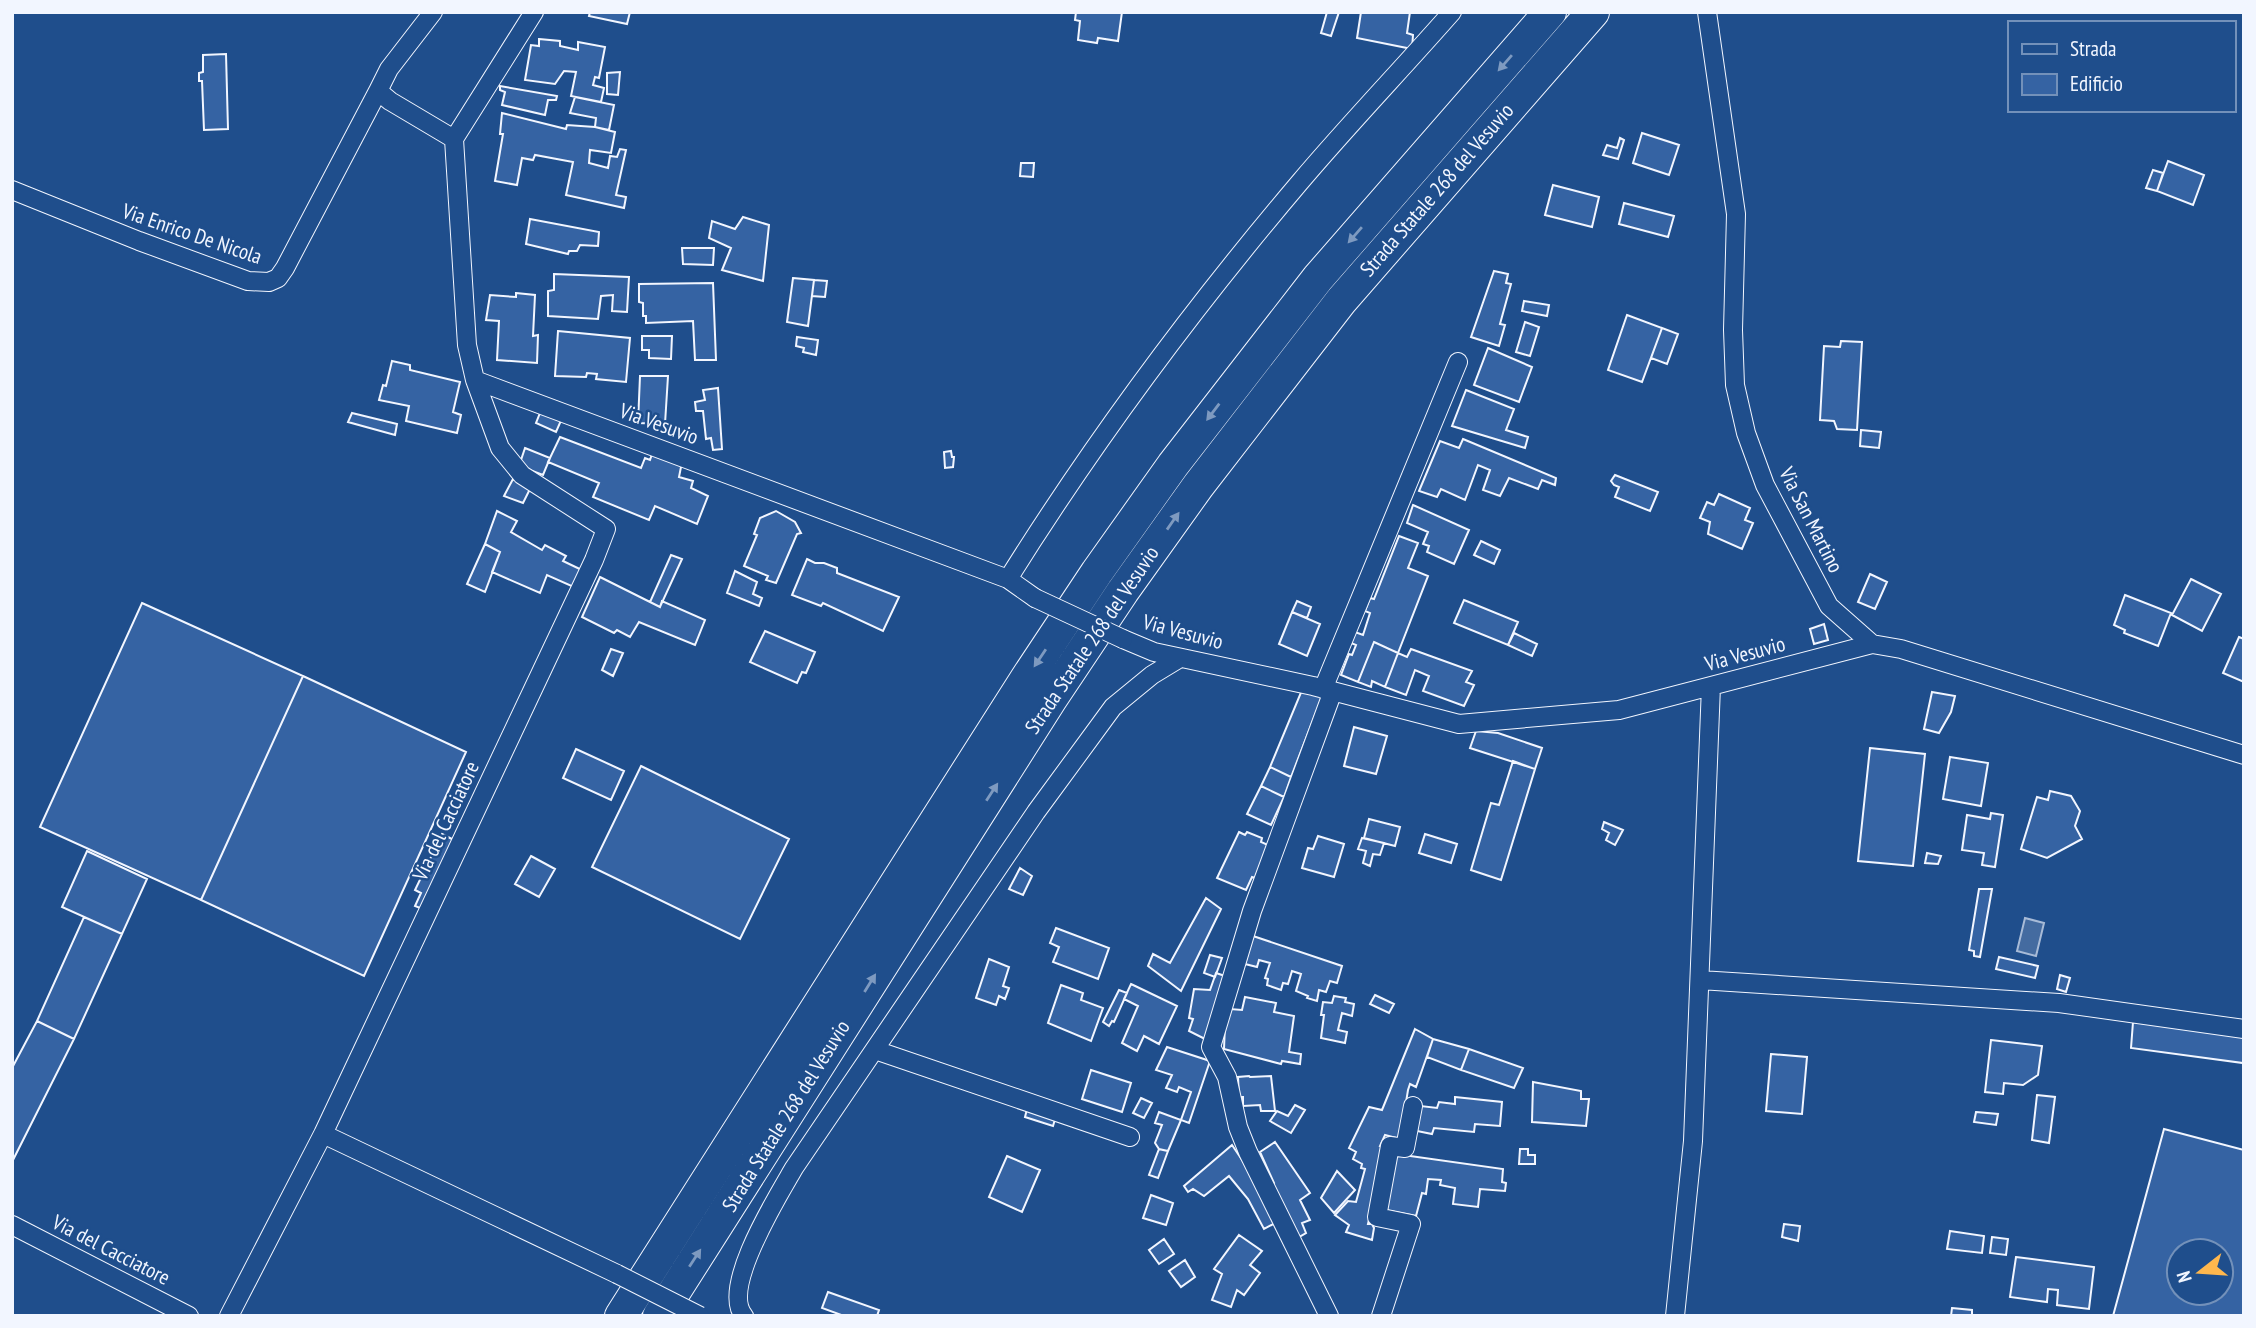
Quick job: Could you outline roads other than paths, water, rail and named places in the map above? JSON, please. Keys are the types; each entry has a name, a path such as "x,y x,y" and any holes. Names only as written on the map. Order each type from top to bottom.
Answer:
{"highway":[{"name":"Strada Statale 268 del Vesuvio","path":"621,1316 1026,679 1173,465 1318,278 1550,12"},
{"name":"Strada Statale 268 del Vesuvio","path":"659,1316 1044,710 1190,496 1341,301 1593,12"}],"street":[{"name":"Via Enrico De Nicola","path":"12,190 248,281 270,282 278,278 285,268 384,96 389,69 433,12"},
{"path":"475,380 467,345 450,137 534,12"},
{"path":"1008,579 1081,466 1177,335 1300,182 1452,12"},
{"name":"Via San Martino","path":"1707,12 1736,214 1733,330 1735,385 1746,432 1765,485 1829,606 1872,645"},
{"path":"384,96 450,137"},
{"path":"1329,1316 1248,1152 1238,1127 1227,1077 1211,1047 1252,911 1328,690 1458,362"},
{"name":"Via Vesuvio","path":"475,380 1008,579 1035,598 1154,652 1328,690 1459,724 1619,710 1872,645"},
{"name":"Via del Cacciatore","path":"229,1316 323,1135 594,560 606,528 522,475 500,448 475,380"},
{"path":"1872,645 1902,649 2244,755"},
{"path":"744,1316 740,1311 738,1286 760,1228 794,1168 1036,812 1113,707 1152,675 1180,658"},
{"path":"1675,1316 1693,1142 1711,686"},
{"path":"1700,980 2059,1003 2244,1028"},
{"path":"875,1050 1130,1137"},
{"path":"1381,1316 1411,1224 1377,1217 1390,1146 1405,1148 1413,1106"},
{"path":"323,1135 700,1316"},
{"name":"Via del Cacciatore","path":"12,1225 189,1316"}],"water":[{"path":"2025,918 2044,923 2036,956 2017,951"}]}
